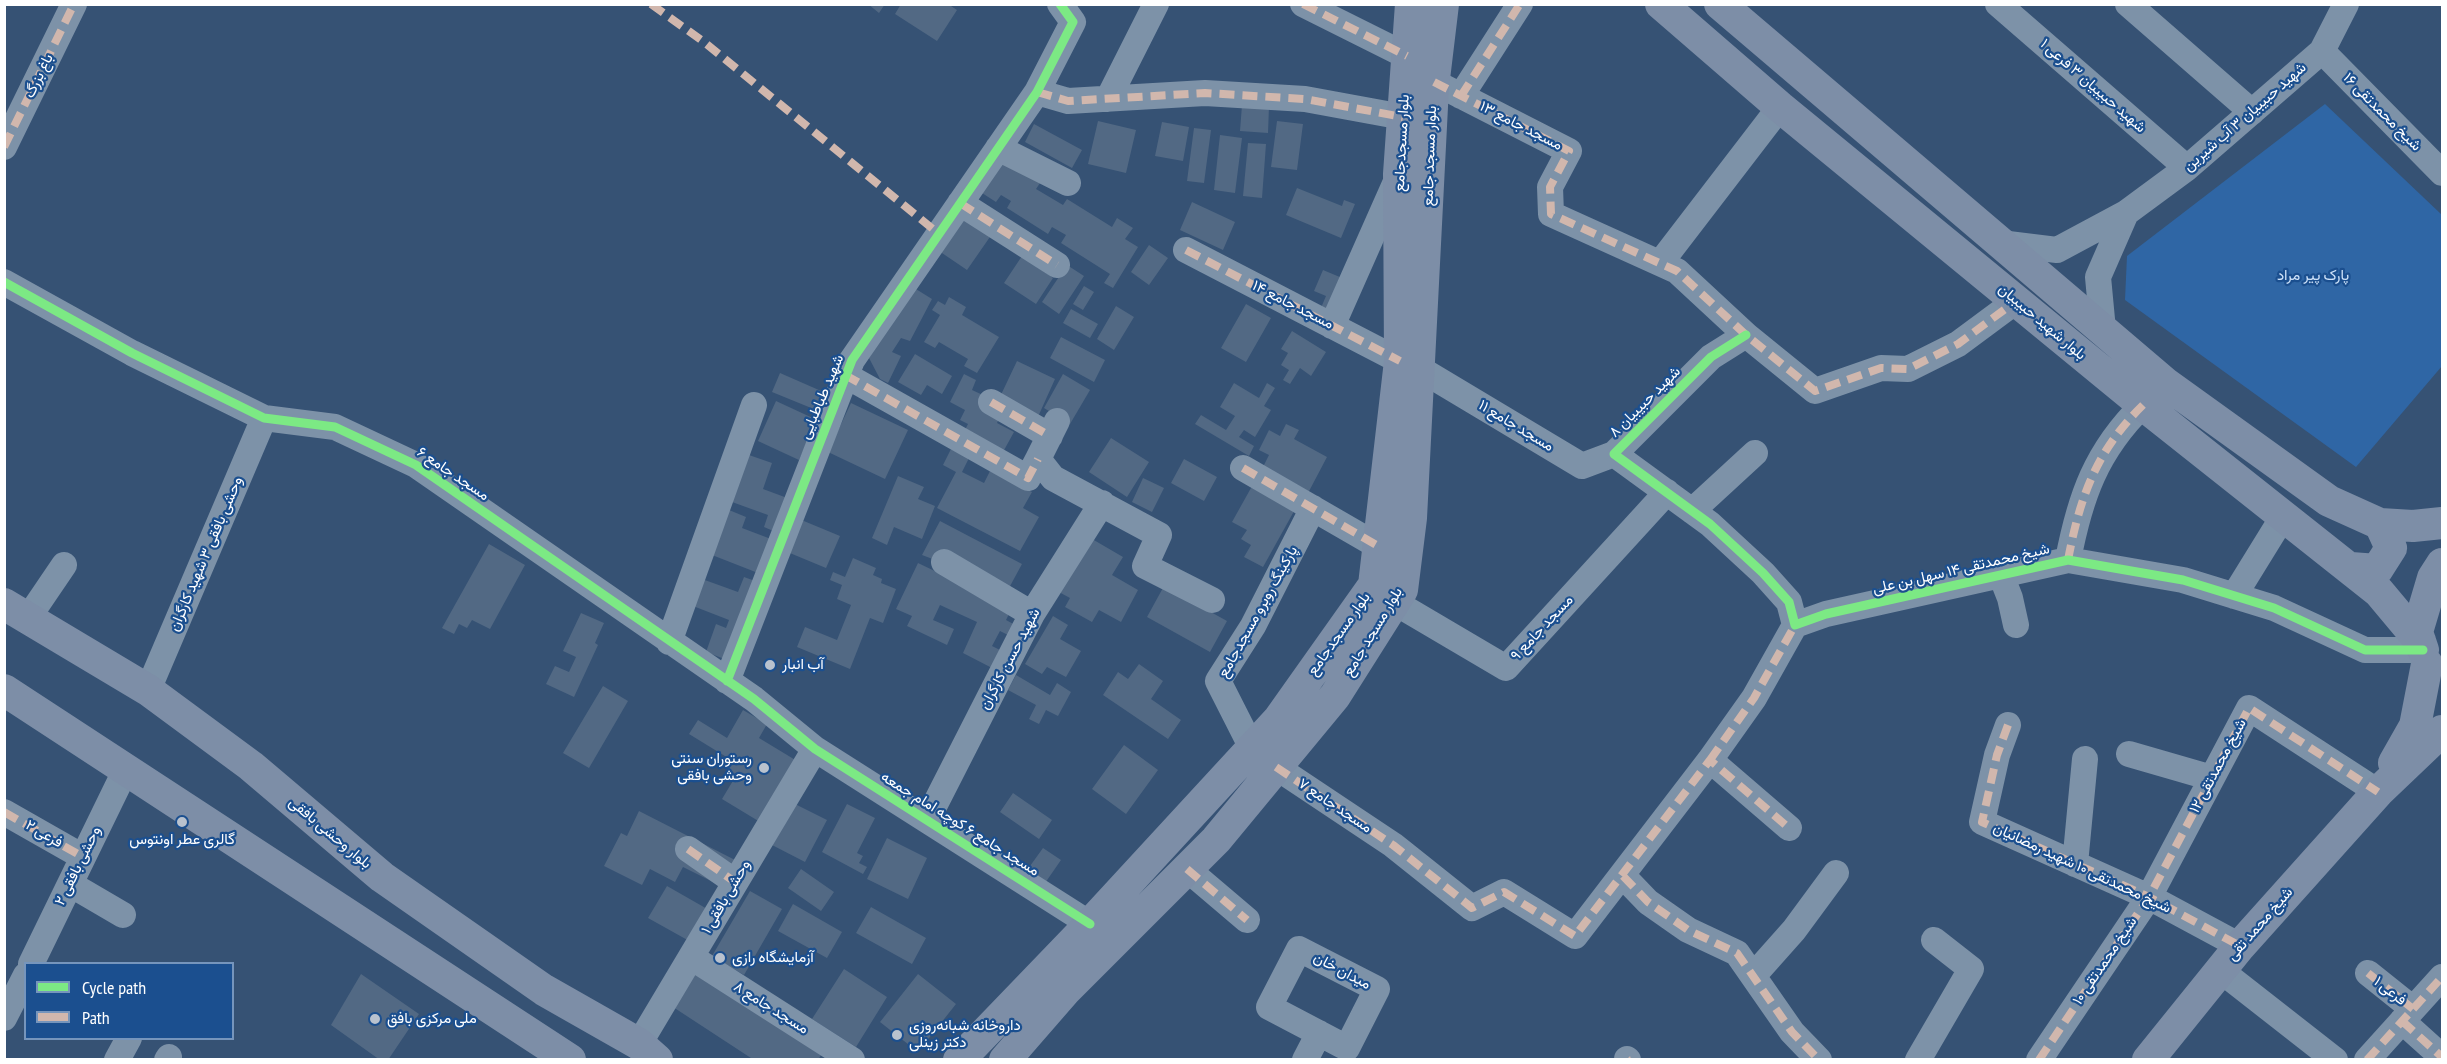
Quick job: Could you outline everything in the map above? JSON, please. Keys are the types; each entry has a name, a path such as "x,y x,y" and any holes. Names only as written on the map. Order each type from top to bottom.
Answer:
{"main road":[{"name":"بلوار مسجدجامع","path":"959,1059 1090,924 1279,719 1374,585 1378,546 1410,365 1399,174 1411,4"},
{"name":"بلوار مسجد جامع","path":"1005,1059 1065,991 1216,840 1335,696 1402,590 1411,518 1410,365 1434,82 1443,4"},
{"name":"بلوار شهید حبیبیان","path":"1661,4 1780,107 2143,405 2351,568 2379,592 2428,658"},
{"path":"1720,4 2165,383 2329,501 2380,524 2413,526 2442,523"},
{"path":"2351,568 2377,570 2391,548 2380,524"},
{"path":"2378,792 2415,726 2428,658 2417,632 2433,578 2442,564"},
{"name":"بلوار وحشی بافقی","path":"16,611 148,690 251,766 381,877 544,990 648,1052"},
{"path":"4,690 420,964 570,1059"},
{"path":"2378,792 2442,731"},
{"name":"شیخ محمد تقی","path":"2148,1059 2240,946 2378,792"}],"street":[{"name":"باغ بزرگ","path":"4,147 74,4"},
{"name":"شهید طباطبایی","path":"727,681 852,360 1037,92 1073,22 1060,4"},
{"path":"1108,99 1156,4"},
{"path":"1303,4 1407,56"},
{"path":"1461,96 1520,4"},
{"name":"شهید حبیبیان ۳ فرعی ۱","path":"1998,4 2187,168"},
{"path":"2128,4 2252,112"},
{"name":"شهید حبیبیان ۳ آب شیرین","path":"2000,243 2057,250 2126,213 2187,168 2322,51 2346,4"},
{"name":"شیخ محمدتقی ۱۶","path":"2322,51 2440,166"},
{"name":"مسجد جامع ۱۳","path":"1434,82 1569,151 1550,187 1551,214 1661,262"},
{"path":"1037,92 1068,101 1205,93 1305,99 1403,117"},
{"path":"1780,107 1661,262 1677,271 1746,335 1815,391 1881,368 1908,369 1958,345 2016,301"},
{"path":"998,148 1068,183"},
{"path":"1332,326 1399,174"},
{"path":"960,203 1057,265"},
{"path":"2103,330 2098,278 2126,213"},
{"name":"مسجد جامع ۱۴","path":"1186,250 1410,365"},
{"name":"مسجد جامع ۶","path":"4,282 132,353 264,418 335,427 416,465 727,681 815,749"},
{"name":"شهید حبیبیان ۸","path":"1692,511 1614,454 1712,357 1746,335"},
{"name":"مسجد جامع ۱۱","path":"1410,365 1582,466 1614,454"},
{"path":"845,375 1028,478 1053,428 991,402"},
{"path":"669,642 754,405"},
{"path":"2068,560 2076,515 2097,464 2119,429 2143,405"},
{"name":"وحشی بافقی ۳ شهید کارگران","path":"148,690 264,418"},
{"path":"1755,453 1692,511 1710,524 1763,573 1790,602 1795,626 1754,698 1623,876 1648,902 1688,930 1737,953 1792,1032 1819,1059"},
{"path":"1038,459 1053,478 1159,535 1145,566 1212,600"},
{"path":"1243,468 1378,546"},
{"name":"مسجد جامع ۹","path":"1394,602 1506,668 1667,492"},
{"name":"شهید حسن کارگران","path":"927,820 1032,614 1102,503"},
{"name":"پارکینگ روبرو مسجدجامع","path":"1252,748 1218,681 1253,626 1313,508"},
{"path":"2234,596 2284,514"},
{"name":"شیخ محمدتقی ۱۴ سهل بن علی","path":"1795,626 1826,614 2068,560 2183,580 2274,608 2365,650 2428,658"},
{"path":"944,562 1032,614"},
{"path":"16,611 64,565"},
{"path":"2001,575 2010,598 2016,625"},
{"name":"شیخ محمدتقی ۱۲","path":"2149,897 2249,708 2378,792"},
{"name":"شیخ محمدتقی ۱۰ شهید رمضانیان","path":"2008,725 1997,755 1982,822 2149,897 2240,946"},
{"name":"مسجد جامع ۶ کوچه امام جمعه","path":"815,749 1090,924"},
{"name":"وحشی بافقی ۱","path":"648,1052 691,957 815,749"},
{"path":"2129,753 2212,778"},
{"path":"2075,864 2085,759"},
{"path":"1710,760 1789,828"},
{"name":"مسجد جامع ۷","path":"1276,767 1393,845 1472,908 1504,892 1575,936 1623,876"},
{"name":"وحشی بافقی ۲","path":"31,962 126,769"},
{"name":"فرعی ۲","path":"4,812 83,857"},
{"path":"688,849 735,882"},
{"path":"1187,869 1247,920"},
{"path":"1754,975 1794,930 1836,873"},
{"path":"70,884 123,915"},
{"name":"شیخ محمدتقی ۱۰","path":"2039,1059 2149,897"},
{"path":"1918,1059 1971,969 1934,940"},
{"name":"مسجد جامع ۸","path":"691,957 852,1059"},
{"path":"2220,970 2335,1059"},
{"name":"فرعی ۱","path":"2368,973 2442,1057"},
{"path":"2367,1059 2442,977"},
{"path":"4,1018 24,979"},
{"path":"1305,1059 1319,1033"},
{"path":"117,1059 128,1040"}],"green space":[{"name":"پارک پیر مراد","path":"2325,104 2442,215 2442,366 2356,467 2125,300 2127,256"}],"building":[{"path":"868,4 885,4 879,13"},
{"path":"901,4 948,4 957,10 937,41 895,14"},
{"path":"1242,105 1269,106 1268,133 1240,131"},
{"path":"1098,121 1136,130 1126,173 1088,164"},
{"path":"1277,121 1303,124 1297,170 1271,167"},
{"path":"1162,122 1189,127 1183,161 1155,156"},
{"path":"1034,124 1082,150 1072,168 1025,142"},
{"path":"1194,128 1211,130 1204,183 1187,181"},
{"path":"1220,135 1242,138 1235,193 1214,190"},
{"path":"1248,143 1266,144 1262,198 1243,196"},
{"path":"1002,159 1046,174 1036,189 1063,205 1067,199 1112,227 1117,218 1133,228 1125,239 1138,247 1113,288 1104,283 1110,274 1061,243 1066,235 1052,227 1048,234 1007,208 1011,201 1001,195 996,202 982,193"},
{"path":"1297,188 1342,206 1344,200 1355,204 1341,238 1286,215"},
{"path":"1192,202 1235,222 1223,250 1180,230"},
{"path":"963,215 992,234 967,270 939,251"},
{"path":"1149,245 1168,258 1149,285 1131,272"},
{"path":"1022,256 1053,278 1036,304 1004,283"},
{"path":"1067,265 1084,276 1059,314 1042,302"},
{"path":"1323,270 1347,280 1332,315 1320,310 1326,296 1314,291"},
{"path":"911,286 932,299 910,341 901,338 892,352 901,356 888,383 880,379 869,358"},
{"path":"1084,286 1094,292 1083,310 1073,304"},
{"path":"949,297 966,307 962,315 999,337 977,373 964,366 968,359 939,342 935,348 924,342 940,315 932,310 938,301 945,305"},
{"path":"1246,304 1271,318 1246,362 1221,348"},
{"path":"1116,306 1134,317 1114,350 1097,339"},
{"path":"1071,309 1098,324 1090,338 1063,323"},
{"path":"1292,331 1326,352 1311,376 1300,368 1290,384 1283,380 1289,370 1281,365 1288,353 1281,349"},
{"path":"1061,337 1105,360 1094,382 1050,358"},
{"path":"915,354 952,376 942,394 927,385 921,395 898,382"},
{"path":"1017,361 1055,379 1037,419 998,401"},
{"path":"780,373 828,394 821,412 772,392"},
{"path":"964,374 976,380 972,390 985,396 1001,414 997,423 1014,432 1003,452 964,432 968,424 960,420 965,410 950,402"},
{"path":"1063,374 1090,390 1070,424 1044,408"},
{"path":"1234,383 1259,398 1267,383 1275,388 1264,406 1271,410 1255,437 1244,430 1239,437 1254,446 1249,456 1195,424 1201,415 1226,430 1235,416 1220,407"},
{"path":"776,401 817,420 799,460 758,441"},
{"path":"851,403 908,430 885,479 828,452"},
{"path":"1286,424 1299,430 1294,439 1327,457 1307,495 1261,471 1269,455 1259,450 1269,430 1280,436"},
{"path":"1111,438 1149,462 1127,497 1089,472"},
{"path":"951,449 969,458 962,472 984,483 990,471 1032,492 1023,508 1039,517 1020,551 937,508 956,472 943,465"},
{"path":"749,455 772,463 763,489 790,499 778,533 764,527 768,515 732,502"},
{"path":"1184,459 1217,477 1204,501 1171,483"},
{"path":"898,476 924,487 918,499 935,506 922,539 894,527 887,545 872,538"},
{"path":"1143,478 1164,488 1152,512 1132,502"},
{"path":"1256,479 1298,504 1263,567 1244,557 1251,545 1241,539 1247,530 1232,522"},
{"path":"729,510 746,517 742,528 771,539 758,573 712,555"},
{"path":"799,519 840,536 826,568 785,551"},
{"path":"940,521 1022,564 1009,588 922,555"},
{"path":"1087,536 1123,557 1112,575 1138,590 1121,622 1099,610 1092,622 1065,607 1070,598 1057,591"},
{"path":"489,544 525,565 490,629 472,620 467,628 459,624 454,634 442,628"},
{"path":"853,558 876,568 873,575 882,579 881,583 896,589 883,623 870,618 850,669 797,647 805,627 837,640 851,605 837,599 842,585 830,580 833,572 845,577"},
{"path":"918,563 1012,608 1006,620 1017,626 1012,637 1000,631 992,646 1000,650 992,668 963,653 977,622 940,605 933,620 954,629 947,645 907,626 912,616 896,609"},
{"path":"744,577 755,581 727,660 706,652 716,624 726,628 729,620 693,606 702,579 738,592"},
{"path":"1164,586 1227,621 1210,652 1147,617"},
{"path":"581,613 604,623 595,643 598,645 574,697 546,684 555,666 569,672 576,657 563,651"},
{"path":"1053,616 1068,625 1060,639 1081,651 1066,677 1047,667 1042,674 1025,664"},
{"path":"1139,664 1163,681 1151,699 1181,720 1168,739 1103,695 1118,672 1128,679"},
{"path":"1016,675 1050,695 1057,683 1071,692 1058,716 1046,710 1039,724 1029,719 1036,705 1008,690"},
{"path":"603,686 628,701 589,768 563,753"},
{"path":"743,710 767,724 759,738 797,761 760,822 722,799 734,779 725,773 733,761 689,734 698,720 727,738"},
{"path":"1124,745 1158,770 1126,814 1092,789"},
{"path":"1013,793 1052,820 1039,839 1000,812"},
{"path":"793,803 827,820 805,862 772,845"},
{"path":"847,804 875,818 857,853 863,856 859,863 867,867 863,874 822,852"},
{"path":"639,811 737,861 723,887 683,867 675,882 650,869 642,885 604,866 621,833 627,836"},
{"path":"887,838 927,858 908,899 867,879"},
{"path":"1043,848 1061,860 1043,886 1025,873"},
{"path":"801,869 834,892 821,911 788,888"},
{"path":"667,886 709,910 691,942 648,918"},
{"path":"750,891 782,909 744,975 712,956"},
{"path":"793,904 842,932 827,958 778,931"},
{"path":"871,907 926,938 912,964 856,933"},
{"path":"699,968 824,1050 818,1060 754,1060 673,1007"},
{"path":"844,969 887,997 856,1047 812,1019"},
{"name":"ملی مرکزی بافق","path":"361,974 419,1014 388,1060 380,1060 331,1025"},
{"path":"918,974 956,1004 918,1052 880,1022"}],"marked path":[{"path":"4,147 74,4"},
{"path":"651,4 704,42 939,234"},
{"path":"1303,4 1407,56"},
{"path":"1461,96 1520,4"},
{"path":"1434,82 1569,151 1550,187 1551,214 1677,271 1746,335 1815,391 1881,368 1908,369 1958,344 2016,301"},
{"path":"1037,92 1068,101 1205,93 1305,99 1403,117"},
{"path":"960,203 1057,265"},
{"path":"1186,250 1400,361"},
{"path":"845,375 1028,478 1038,459"},
{"path":"991,402 1050,436"},
{"path":"2068,560 2078,516 2092,476 2113,440 2143,405"},
{"path":"1243,468 1378,546"},
{"path":"1710,760 1754,698 1795,625"},
{"path":"2039,1060 2149,897 2249,708 2378,792"},
{"path":"2008,725 1997,755 1982,822 2149,897 2240,946"},
{"path":"1276,767 1393,845 1472,908 1504,892 1575,936 1710,760 1789,828"},
{"path":"4,812 83,857"},
{"path":"688,849 735,882"},
{"path":"1187,869 1247,920"},
{"path":"1623,876 1648,902 1688,930 1737,953 1792,1032 1819,1060"},
{"path":"2368,973 2413,1009"},
{"path":"2367,1060 2442,977"},
{"path":"2402,1021 2442,1057"}],"cycle path":[{"path":"727,681 852,360 1037,92 1073,22 1060,4"},
{"path":"4,282 132,353 264,418 335,427 416,465 754,699 815,749 1090,924"},
{"path":"1746,335 1711,357 1614,454 1710,524 1763,573 1789,602 1795,625 1826,614 2068,560 2183,580 2274,608 2365,650 2423,650"}],"place":[{"name":"آب انبار","path":"770,665"},
{"name":"رستوران سنتی وحشی بافقی","path":"764,768"},
{"name":"گالری عطر اونتوس","path":"182,822"},
{"name":"آزمایشگاه رازی","path":"720,958"},
{"name":"ملی مرکزی بافق","path":"375,1019"},
{"name":"داروخانه شبانه‌روزی دکتر زینلی","path":"897,1035"}]}
